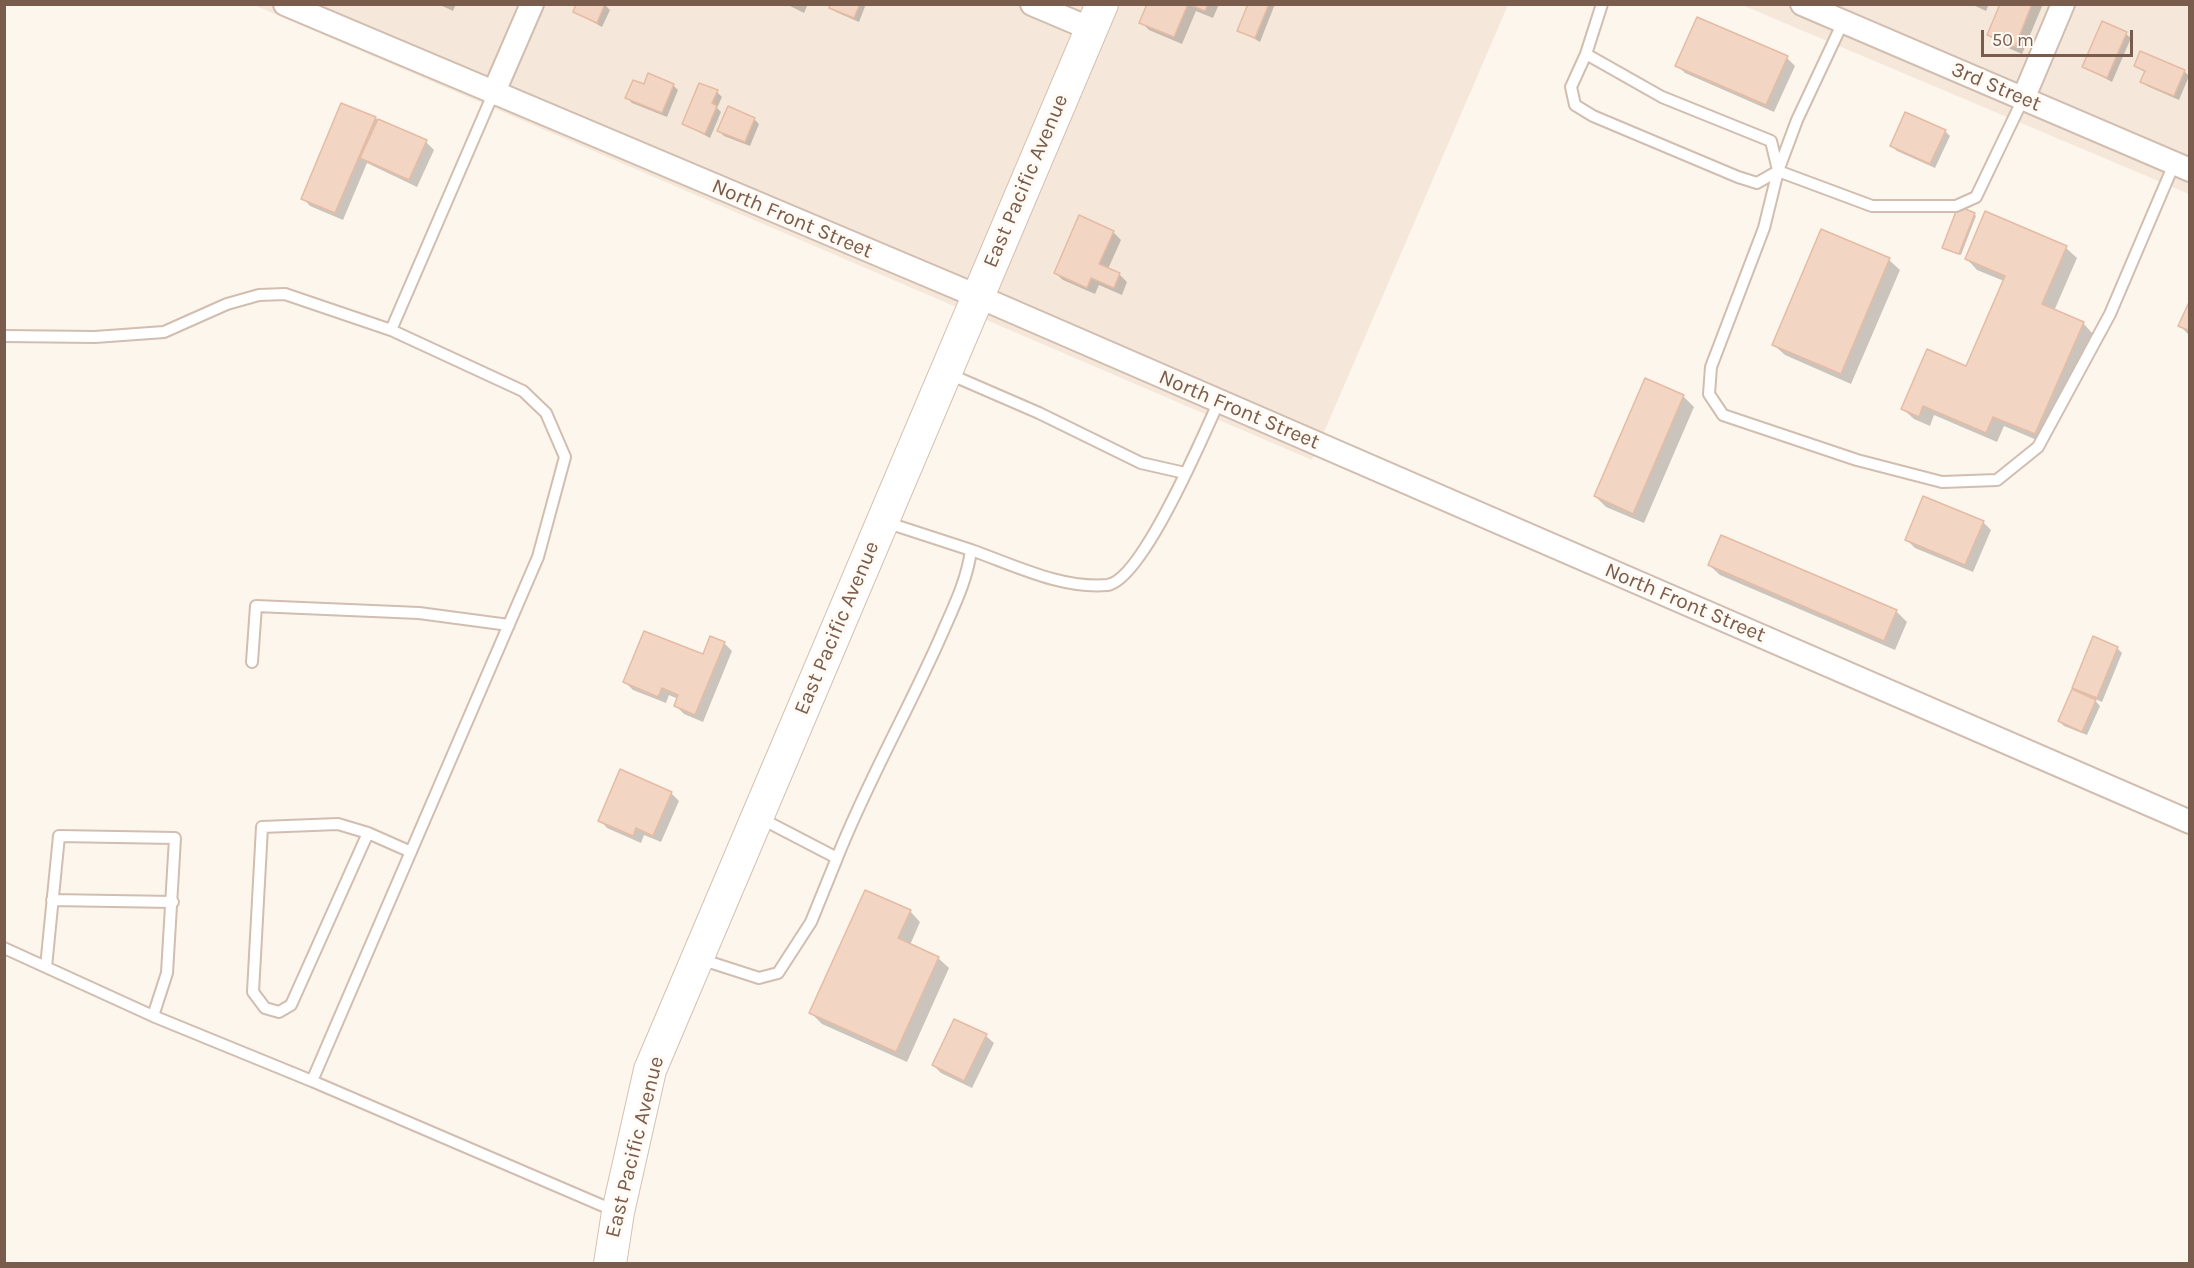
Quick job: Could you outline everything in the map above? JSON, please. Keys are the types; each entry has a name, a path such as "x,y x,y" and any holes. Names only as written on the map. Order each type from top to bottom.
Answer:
{"main road":[{"name":"East Pacific Avenue","path":"610,1263 618,1212 650,1070 1097,17"}],"street":[{"name":"North Front Street","path":"285,4 493,94 977,296 2190,822"},
{"path":"493,94 532,4"},
{"path":"1032,4 1097,17"},
{"name":"3rd Street","path":"1802,4 2182,167"},
{"path":"2023,99 2063,4"}],"lane":[{"path":"1602,4 1586,54 1571,87 1575,105 1593,116 1757,183 1778,171"},
{"path":"1843,22 1797,120 1778,171 1764,228 1711,367 1709,394 1723,415 1857,460 1942,482 1997,480 2038,447 2110,314 2182,167"},
{"path":"1586,54 1662,97 1771,141 1778,171"},
{"path":"391,330 493,94"},
{"path":"1778,171 1872,206 1956,206 1976,197 2023,99"},
{"path":"4,336 95,338 164,332 227,304 259,295 285,294 391,330 524,391 546,413 565,457 538,557 312,1081"},
{"path":"945,372 1039,413 1141,464 1185,473"},
{"path":"882,521 1067,583 1110,585 1132,569 1172,502 1220,401"},
{"path":"697,958 759,978 778,973 811,922 850,826 921,682 968,574 971,550"},
{"path":"252,662 256,606 419,613 509,625"},
{"path":"757,817 837,858"},
{"path":"368,833 291,1005 279,1012 265,1008 253,992 262,827 338,824 368,833 411,852"},
{"path":"46,967 58,836 175,838 167,973 153,1016"},
{"path":"52,900 173,902"},
{"path":"4,948 153,1016 312,1081 618,1212"}],"shaded area":[{"path":"254,5 1508,5 1312,460"},
{"path":"1742,5 2189,5 2189,194"}],"building":[{"path":"576,4 605,4 597,23 573,12"},
{"path":"830,4 860,4 854,18 829,8"},
{"path":"1147,4 1188,4 1174,37 1139,23"},
{"path":"1188,4 1208,4 1205,11"},
{"path":"1248,4 1269,4 1255,38 1237,31"},
{"path":"2000,4 2032,4 2015,47 1987,35"},
{"path":"1697,17 1788,56 1766,105 1675,66"},
{"path":"2102,21 2127,32 2107,78 2082,67"},
{"path":"2140,51 2185,70 2174,96 2140,82 2145,71 2134,66"},
{"path":"648,73 674,84 662,113 625,98 633,80 644,84"},
{"path":"699,83 718,90 712,103 717,106 705,134 682,124"},
{"path":"341,103 376,117 335,213 301,199"},
{"path":"728,106 755,118 745,142 717,131"},
{"path":"1905,112 1946,130 1930,164 1890,146"},
{"path":"378,119 427,140 409,180 360,158"},
{"path":"1958,206 1975,213 1959,254 1942,248"},
{"path":"1985,211 2067,246 2042,304 2084,322 2035,434 1993,417 1986,433 1923,406 1919,417 1901,409 1927,349 1966,366 2005,276 1965,259"},
{"path":"1079,215 1114,231 1099,264 1120,273 1114,288 1091,278 1087,288 1054,273"},
{"path":"1821,229 1890,258 1841,374 1772,345"},
{"path":"2190,300 2190,331 2178,326"},
{"path":"1645,378 1684,395 1633,514 1594,496"},
{"path":"1923,496 1984,521 1965,565 1905,540"},
{"path":"1721,535 1897,610 1884,641 1708,565"},
{"path":"644,631 703,654 710,636 725,642 695,715 674,706 678,695 662,688 658,697 623,682"},
{"path":"2093,636 2118,647 2097,698 2072,688"},
{"path":"2072,689 2096,700 2082,732 2058,721"},
{"path":"620,769 672,792 653,836 636,828 633,836 598,821"},
{"path":"865,890 911,910 898,938 939,957 896,1052 809,1013"},
{"path":"954,1019 987,1034 964,1081 932,1065"}]}
